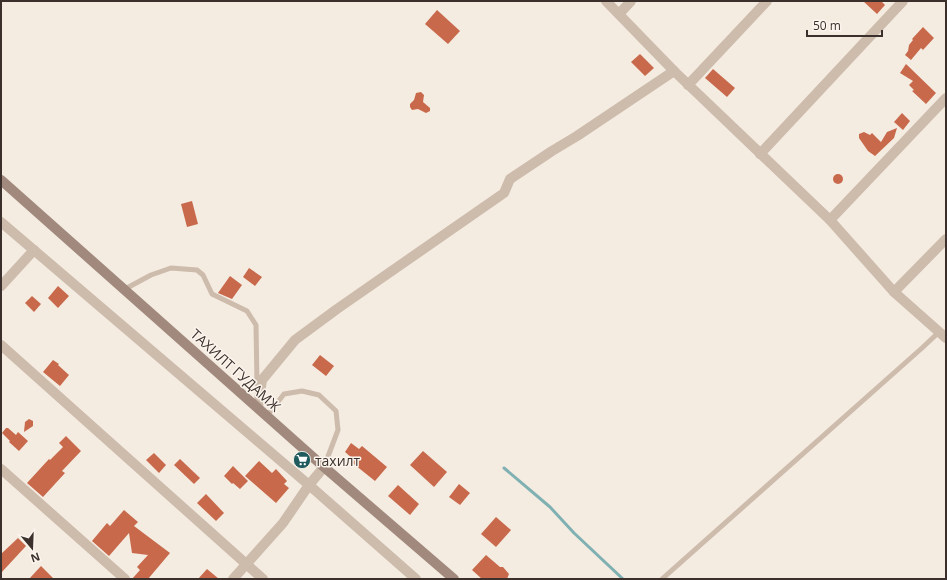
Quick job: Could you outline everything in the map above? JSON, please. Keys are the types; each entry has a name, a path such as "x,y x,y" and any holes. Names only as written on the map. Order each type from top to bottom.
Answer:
{"main road":[{"name":"ТАХИЛТ ГУДАМЖ","path":"1,180 267,416 454,579"}],"street":[{"path":"606,1 688,85 830,220 894,292 942,335"},
{"path":"619,14 631,1"},
{"path":"688,85 767,1"},
{"path":"760,154 903,1"},
{"path":"258,407 262,380 295,340 336,309 504,193 510,179 674,71"},
{"path":"830,220 946,98"},
{"path":"1,222 309,485 416,579"},
{"path":"894,292 946,239"},
{"path":"1,286 34,250"},
{"path":"1,345 263,579"},
{"path":"233,579 283,523 324,466"},
{"path":"1,469 125,579"}],"lane":[{"path":"125,290 151,275 171,268 193,269 197,270 203,275 212,294 247,311 256,325 258,407"},
{"path":"662,579 922,348 942,335"},
{"path":"267,416 284,394 302,391 319,395 336,411 338,430 324,466"}],"building":[{"path":"863,1 881,1 885,5 877,14"},
{"path":"437,10 460,31 448,44 425,24"},
{"path":"923,27 934,38 923,50 921,48 911,60 905,55 913,40 912,39"},
{"path":"640,54 654,68 645,76 631,62"},
{"path":"906,64 936,93 926,104 912,91 914,90 909,85 913,81 900,73"},
{"path":"713,69 735,88 727,97 705,78"},
{"path":"421,92 424,95 423,102 430,108 430,111 426,113 418,109 412,110 410,107 416,93"},
{"path":"902,113 910,121 903,130 894,122"},
{"path":"897,128 894,138 875,156 868,151 859,138 859,134 864,132 870,135 872,133 881,142 887,132"},
{"path":"836,174 840,174 842,175 842,183 836,184 833,181 833,177"},
{"path":"192,201 198,224 187,227 181,204"},
{"path":"249,268 262,277 255,286 243,277"},
{"path":"230,276 242,285 232,299 218,293"},
{"path":"58,286 69,296 58,308 48,298"},
{"path":"32,296 41,304 34,312 25,303"},
{"path":"320,355 334,366 326,376 312,365"},
{"path":"53,360 69,375 60,386 43,372"},
{"path":"29,419 33,421 33,426 24,432 25,422"},
{"path":"6,428 16,435 18,432 28,441 19,451 2,433"},
{"path":"66,436 81,451 62,471 65,473 43,497 27,483 49,459 50,460 63,447 59,443"},
{"path":"351,443 359,449 362,446 387,467 375,481 350,461 352,458 345,452"},
{"path":"423,451 447,472 434,487 410,465"},
{"path":"154,453 166,465 159,473 146,460"},
{"path":"180,459 200,478 194,484 174,465"},
{"path":"259,461 272,473 276,469 287,481 284,484 289,488 276,503 245,476"},
{"path":"233,466 248,481 240,489 224,476"},
{"path":"459,484 470,493 460,505 449,497"},
{"path":"398,485 419,504 410,515 388,496"},
{"path":"206,494 224,513 216,521 197,503"},
{"path":"124,510 138,522 134,526 170,553 148,579 132,579 140,570 137,567 148,555 132,553 129,533 109,556 92,541 107,523 110,526"},
{"path":"496,517 511,530 496,547 481,534"},
{"path":"18,538 26,546 1,573 1,554"},
{"path":"486,555 500,567 503,567 509,574 507,579 482,579 472,570"},
{"path":"41,566 54,579 29,579"},
{"path":"207,569 219,579 198,579"}],"waterway":[{"path":"504,468 550,507 574,533 623,579"}],"place":[{"name":"тахилт","path":"302,460"}]}
